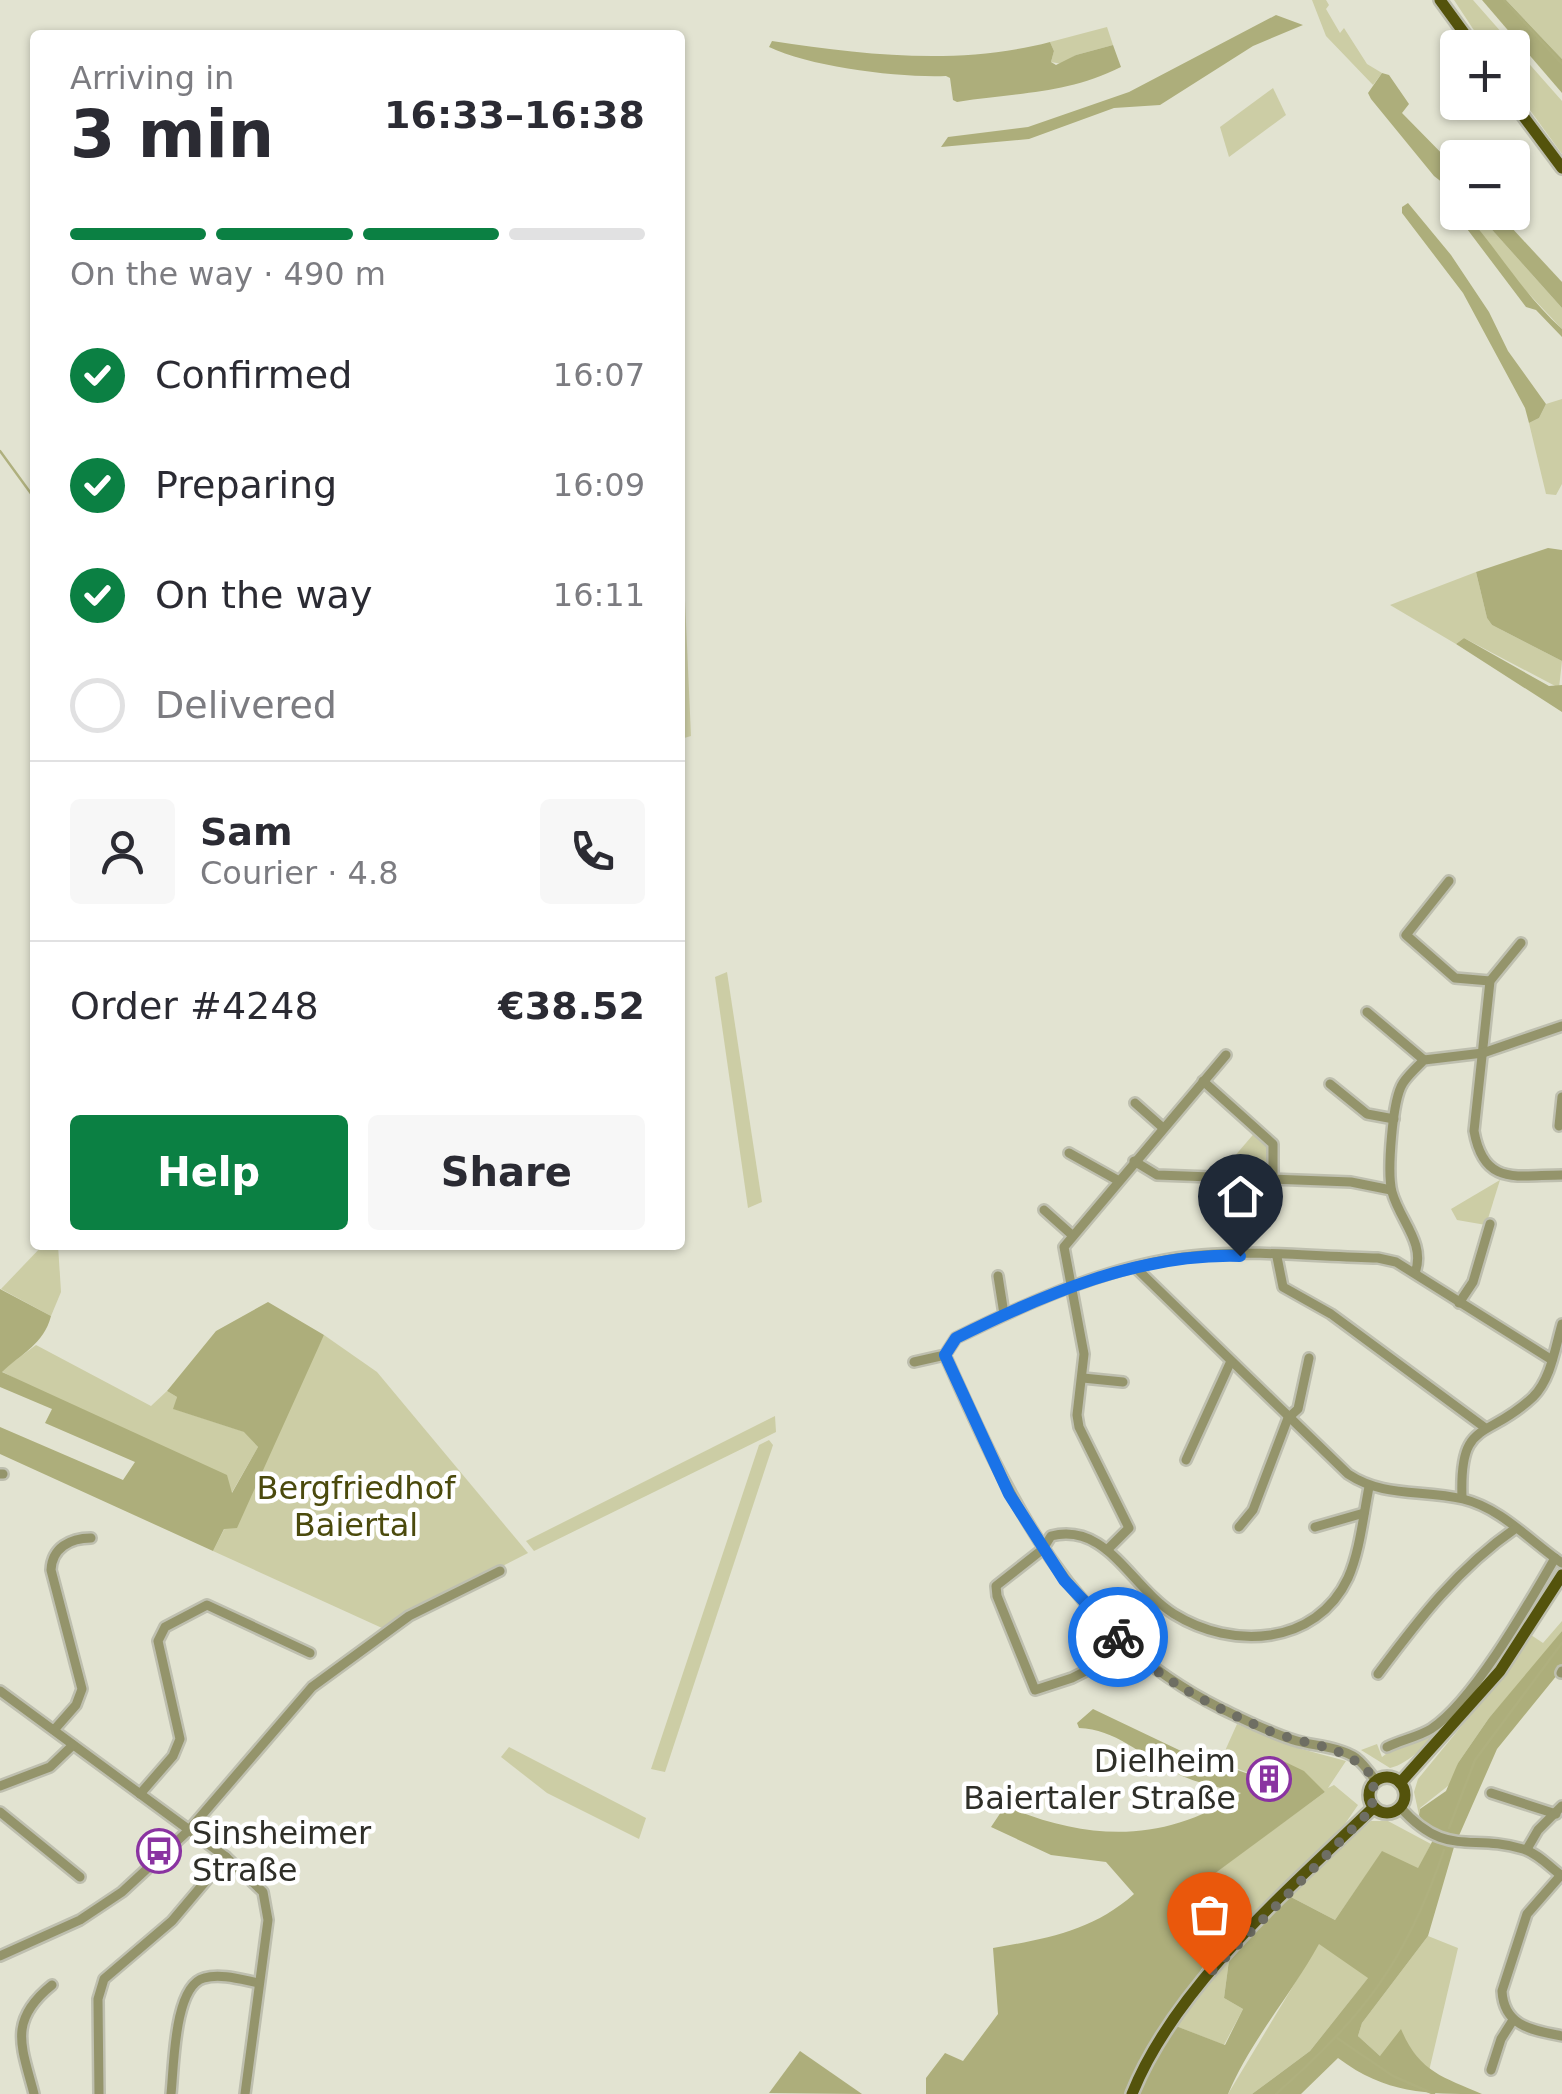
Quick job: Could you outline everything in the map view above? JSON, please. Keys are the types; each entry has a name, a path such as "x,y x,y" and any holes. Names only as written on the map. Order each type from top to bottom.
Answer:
{"main road":[{"path":"1440,0 1462,30"},
{"path":"1526,120 1562,168"},
{"path":"1400,1783 1500,1671 1562,1575"},
{"path":"1385,1777 1400,1783 1404,1792 1400,1806 1390,1812 1374,1807 1369,1796 1376,1781 1385,1777"},
{"path":"1132,2094 1156,2048 1209,1974 1374,1807"}],"street":[{"path":"1448,881 1406,935 1454,978 1490,981"},
{"path":"1521,943 1490,981 1474,1131 1478,1151 1488,1166 1506,1176 1562,1175"},
{"path":"1367,1012 1424,1060"},
{"path":"1415,1273 1420,1260 1418,1250 1391,1190 1394,1119 1401,1085 1424,1060 1483,1053 1562,1026"},
{"path":"1107,1550 1130,1528 1079,1427 1084,1354 1064,1247 1226,1055"},
{"path":"1203,1081 1273,1144 1273,1178"},
{"path":"1330,1084 1367,1114 1394,1119"},
{"path":"1560,1126 1562,1097"},
{"path":"1135,1103 1162,1128"},
{"path":"1069,1154 1119,1181"},
{"path":"1134,1162 1157,1175 1351,1182 1391,1190"},
{"path":"1044,1210 1072,1235"},
{"path":"1459,1303 1473,1282 1490,1224"},
{"path":"914,1362 945,1355 956,1338 1070,1288 1136,1268 1204,1255 1378,1258 1396,1262 1552,1360"},
{"path":"1277,1257 1283,1286 1331,1314 1484,1427"},
{"path":"1136,1268 1348,1474 1368,1487 1462,1498 1486,1507 1558,1561 1456,1705 1429,1730 1388,1747"},
{"path":"998,1276 1004,1314"},
{"path":"1462,1498 1464,1451 1484,1427 1535,1396 1547,1376 1562,1324"},
{"path":"945,1355 1009,1494 1043,1549 1064,1580 1129,1648 1167,1680 1236,1715 1286,1737 1350,1755 1376,1781"},
{"path":"1239,1527 1253,1510 1288,1418 1298,1409 1309,1358"},
{"path":"1186,1460 1231,1361"},
{"path":"1084,1378 1123,1382"},
{"path":"1129,1648 1072,1678 1034,1690 996,1590 1001,1580 1043,1549 1050,1536 1077,1532 1107,1550 1146,1592 1174,1614 1227,1634 1264,1637 1302,1626 1335,1599 1354,1562 1368,1487"},
{"path":"1315,1528 1364,1513"},
{"path":"1378,1674 1434,1599 1479,1554 1516,1528"},
{"path":"54,1730 76,1705 82,1689 51,1570 52,1556 60,1547 80,1538 92,1538"},
{"path":"0,1956 94,1910 156,1864 312,1687 408,1616 500,1571"},
{"path":"140,1794 173,1756 180,1740 158,1640 164,1627 207,1606 310,1654"},
{"path":"0,1691 255,1880 267,1902 268,1920 245,2094"},
{"path":"0,1786 50,1767 73,1745"},
{"path":"1491,1793 1560,1811"},
{"path":"1400,1806 1416,1824 1441,1838 1527,1849 1561,1875 1533,1906 1521,1927 1502,1991 1503,2003 1513,2020 1562,2036"},
{"path":"1527,1849 1538,1830 1560,1811"},
{"path":"0,1812 80,1878"},
{"path":"99,2094 98,1999 104,1979 172,1921 226,1857"},
{"path":"171,2094 181,2014 191,1985 210,1976 260,1983"},
{"path":"34,2094 23,2067 22,2023 37,1997 52,1984"},
{"path":"1491,2070 1500,2039 1513,2020"}],"green space":[{"path":"1312,0 1326,0 1326,9 1340,33 1344,28 1367,64 1382,73 1373,85 1326,36"},
{"path":"1454,0 1473,0 1499,30 1474,30"},
{"path":"1482,0 1506,0 1562,59 1562,93 1530,56 1530,30 1508,30"},
{"path":"1506,0 1562,0 1562,59"},
{"path":"1276,15 1303,25 1253,46 1160,105 1114,108 1029,139 941,147 948,137 1028,127 1129,92"},
{"path":"1107,27 1113,45 1076,55 1062,64 1051,62 1054,51 1050,42"},
{"path":"772,41 911,56 981,54 1050,42 1054,51 1051,62 1056,65 1113,45 1121,67 1060,88 957,102 946,76 881,73 831,65 786,54 769,47"},
{"path":"1530,65 1562,101 1562,154 1530,110"},
{"path":"1382,73 1389,75 1409,104 1402,113 1440,152 1440,181 1434,176 1368,93"},
{"path":"1273,88 1286,115 1229,157 1220,127"},
{"path":"1408,203 1451,255 1489,312 1508,351 1546,404 1539,418 1529,423 1525,408 1463,293 1402,213 1402,207"},
{"path":"1468,230 1479,230 1562,329 1562,337 1536,310 1526,307"},
{"path":"1476,230 1492,230 1562,308 1562,329"},
{"path":"1492,230 1514,230 1562,282 1562,308"},
{"path":"1562,399 1562,484 1556,495 1546,494 1529,423 1539,418 1546,404"},
{"path":"1548,548 1562,550 1562,661 1492,625 1476,572"},
{"path":"1476,572 1492,625 1562,661 1559,688 1464,638 1456,644 1390,605"},
{"path":"685,600 691,736 685,738"},
{"path":"1464,638 1549,686 1562,685 1562,712 1456,644"},
{"path":"727,972 762,1202 748,1208 715,977"},
{"path":"1258,1129 1273,1144 1273,1178 1232,1178 1233,1158"},
{"path":"1500,1180 1486,1225 1457,1220 1451,1209"},
{"path":"38,1250 58,1250 61,1292 51,1316 1,1289"},
{"path":"0,1289 51,1316 37,1341 2,1372 227,1475 232,1493 258,1447 244,1432 173,1409 177,1397 167,1391 216,1331 268,1302 324,1335 237,1528 224,1529 213,1551 0,1454 0,1427 123,1480 135,1462 45,1423 52,1409 0,1387"},
{"name":"Bergfriedhof Baiertal","path":"324,1335 377,1372 528,1553 382,1628 213,1551"},
{"path":"36,1345 151,1406 167,1391 177,1397 174,1409 245,1432 258,1447 231,1494 1,1371"},
{"path":"775,1416 776,1432 534,1551 526,1541"},
{"path":"769,1440 773,1445 665,1772 651,1769 759,1445"},
{"path":"1562,1621 1562,1631 1550,1648 1489,1718 1458,1763 1453,1782 1420,1808 1419,1815 1414,1792 1418,1779 1505,1673 1531,1635 1543,1643"},
{"path":"1521,1626 1481,1685 1423,1748 1390,1768 1361,1750 1377,1744 1382,1757 1399,1744 1425,1733 1492,1666"},
{"path":"1562,1631 1562,1669 1497,1749 1454,1847 1428,1936 1362,2023 1358,2036 1380,2056 1401,2029 1424,2064 1482,2094 1407,2090 1373,2079 1338,2058 1301,2094 1252,2094 1310,2051 1368,1978 1319,1944 1248,2055 1228,2094 1137,2094 1176,2026 1225,2045 1243,2009 1224,1998 1229,1960 1289,1896 1335,1920 1382,1851 1418,1868 1433,1840 1419,1815 1420,1809 1446,1791 1458,1763 1489,1718"},
{"path":"1093,1709 1179,1750 1272,1782 1273,1764 1279,1759 1304,1771 1325,1792 1214,1874 1251,1920 1204,1965 1125,2094 926,2094 926,2078 945,2053 963,2061 998,2014 993,1948 1050,1937 1085,1925 1134,1894 1106,1862 1051,1855 991,1827 1005,1806 1066,1826 1125,1832 1183,1821 1241,1793 1189,1779 1116,1738 1079,1728 1077,1723"},
{"path":"1237,1724 1294,1747 1346,1761 1328,1788 1334,1785 1358,1805 1340,1831 1251,1920 1213,1874 1325,1792 1275,1772 1272,1782 1220,1762"},
{"path":"509,1747 646,1818 639,1839 547,1793 501,1757"},
{"path":"1371,1821 1388,1821 1431,1844 1418,1869 1382,1852 1335,1920 1289,1896"},
{"path":"1428,1936 1458,1948 1429,2071 1409,2047 1380,2056 1358,2036 1362,2023"},
{"path":"1319,1943 1369,1977 1310,2051 1252,2094 1228,2094"},
{"path":"1229,1960 1224,1998 1243,2009 1224,2045 1176,2026"},
{"path":"800,2051 862,2094 769,2093"}],"waterway":[{"path":"1504,0 1562,64"},
{"path":"0,451 30,492"},
{"path":"1449,1828 1475,1760 1562,1643"},
{"path":"1276,2094 1334,2039 1379,1985 1414,1924 1444,1850"},
{"path":"1337,2038 1393,2076 1434,2094"}],"way so far":[{"path":"1118,1637 1167,1680 1266,1730 1350,1755 1376,1781 1369,1790 1374,1807 1254,1924 1209,1974"}],"place":[{"name":"Dielheim Baiertaler Straße","path":"1269,1779"},
{"name":"Sinsheimer Straße","path":"159,1851"}],"route":[{"path":"1118,1637 1064,1580 1009,1494 945,1355 956,1338 1070,1288 1170,1260 1204,1255 1240,1256"}]}
